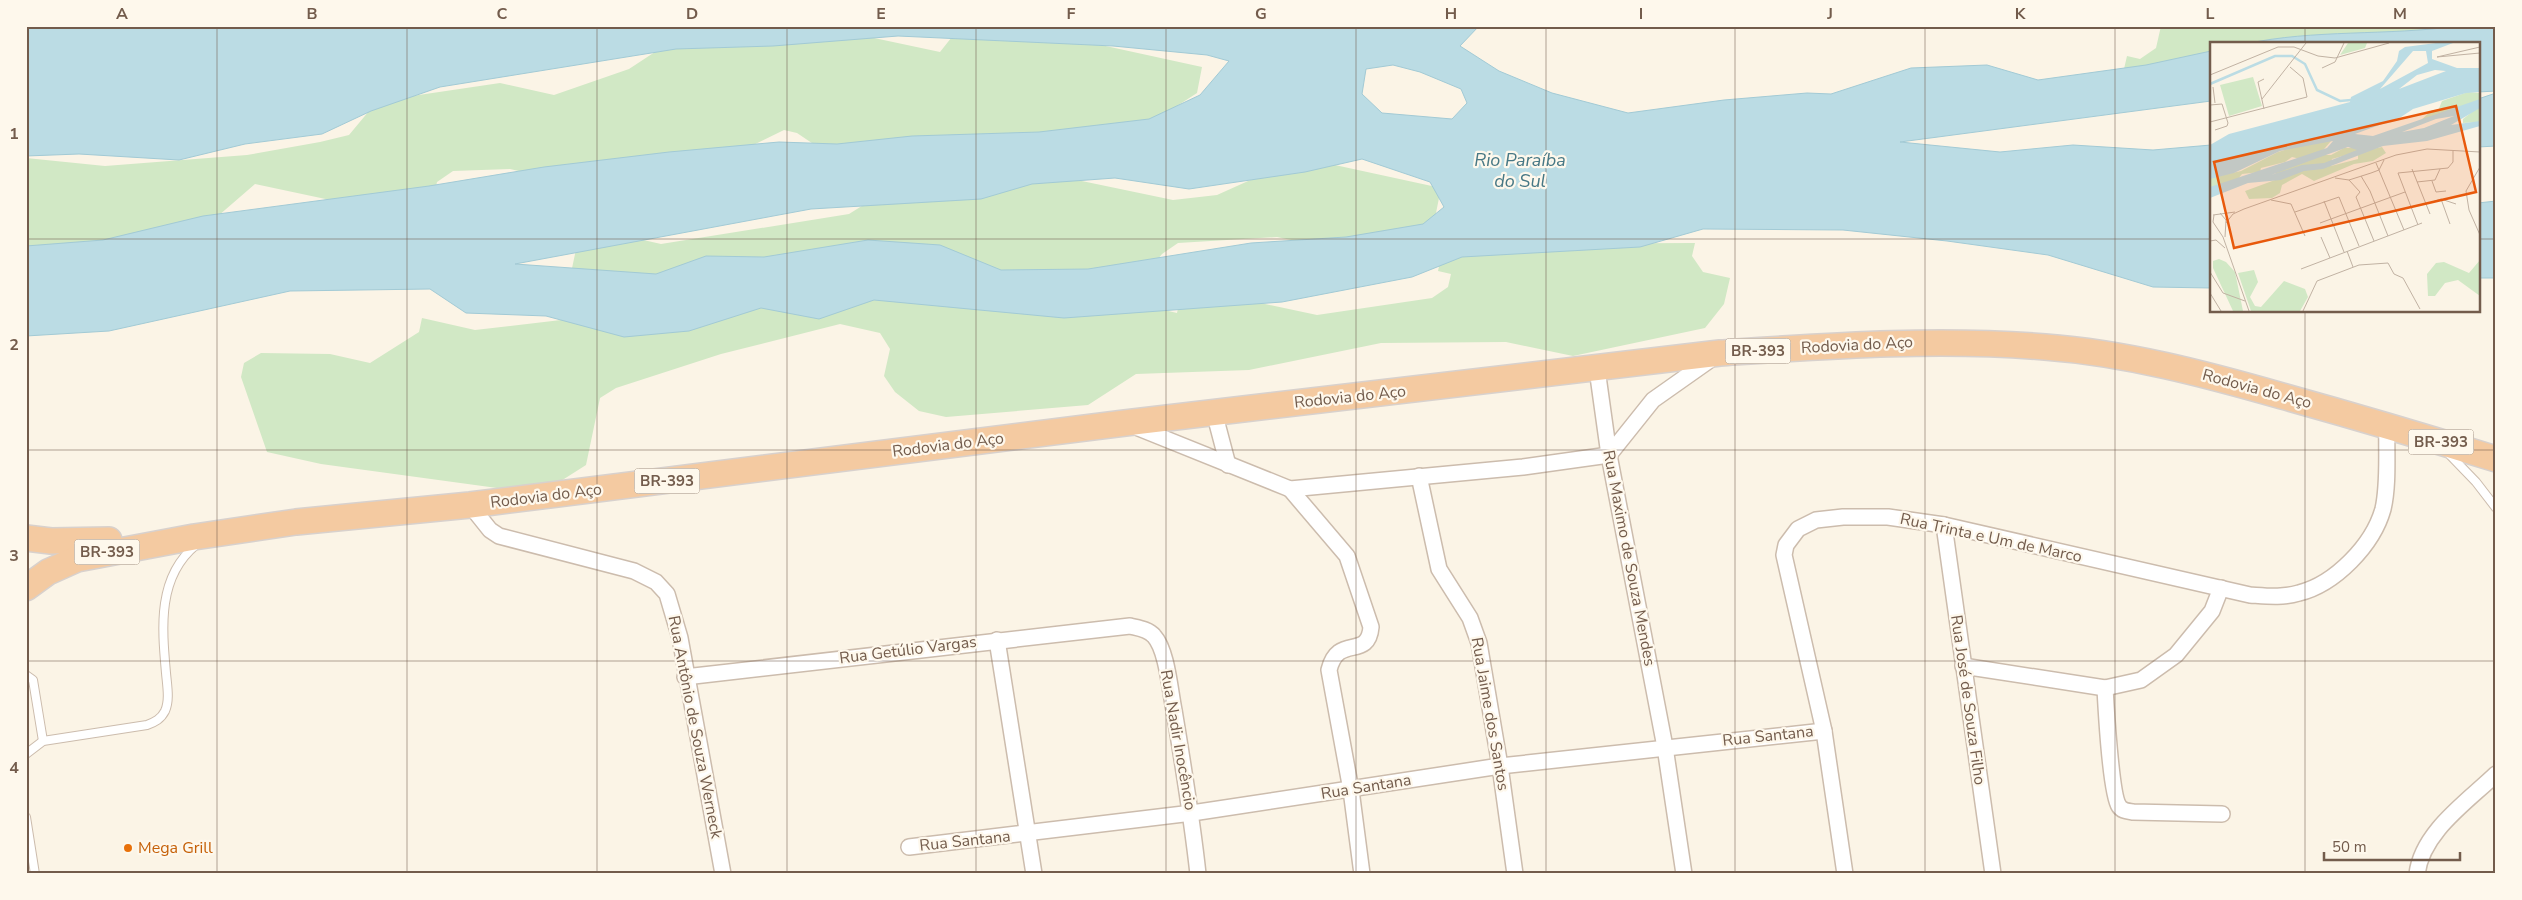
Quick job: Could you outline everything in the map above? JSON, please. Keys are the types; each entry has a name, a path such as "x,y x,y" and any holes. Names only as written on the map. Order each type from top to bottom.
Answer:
{"highway":[{"name":"Rodovia do Aço","path":"26,588 48,572 77,559 202,536 296,522 470,505 1214,412 1597,369 1720,353 1928,342 2046,347 2133,360 2205,374 2387,425 2496,459"},
{"name":"Rodovia do Aço","path":"26,538 51,541 91,541 202,536"}],"street":[{"path":"1125,423 1290,488 1523,467 1608,455 1653,400 1720,353"},
{"name":"Rua Maximo de Souza Mendes","path":"1597,369 1608,455 1665,747"},
{"path":"1214,412 1228,465"},
{"name":"Rua Trinta e Um de Marco","path":"1845,874 1824,731 1784,555 1786,545 1798,529 1816,520 1888,517 1944,525 2250,595 2283,596 2313,589 2332,578 2365,544 2382,509 2387,425"},
{"name":"Rua Jaime dos Santos","path":"1419,476 1439,569 1476,629 1500,766 1515,874"},
{"path":"1290,488 1347,556 1371,627 1370,638 1364,645 1339,650 1332,658 1329,670 1351,790 1362,874"},
{"name":"Rua Antônio de Souza Werneck","path":"470,505 490,530 499,536 600,560 634,571 656,582 667,594 673,608 723,874"},
{"name":"Rua José de Souza Filho","path":"1944,525 1993,874"},
{"path":"1963,666 2105,688 2141,680 2176,655 2212,611 2221,588"},
{"name":"Rua Getúlio Vargas","path":"685,677 1130,626"},
{"name":"Rua Nadir Inocêncio","path":"1130,626 1144,629 1154,634 1160,645 1192,813 1198,874"},
{"path":"997,640 1034,874"},
{"path":"2105,688 2114,788 2119,806 2125,811 2133,812 2222,814"},
{"name":"Rua Santana","path":"909,847 1192,813 1500,766 1824,731"},
{"path":"1665,747 1684,874"},
{"path":"2416,874 2418,862 2440,828 2496,774"}],"lane":[{"path":"2436,440 2476,482 2496,508"},
{"path":"26,754 43,741 147,725 159,720 168,701 163,634 166,596 170,578 180,560 202,536"},
{"path":"26,675 33,680 43,741"},
{"path":"26,817 34,874"}],"green space":[{"path":"2161,26 2496,26 2453,42 2210,42 2210,76 2124,69 2127,56 2140,59 2156,48"},
{"path":"959,28 1069,38 1202,67 1197,93 1115,146 1053,175 1173,200 1217,195 1279,167 1321,162 1441,188 1433,228 1371,257 1277,237 1178,243 1162,254 1143,278 1151,307 1177,313 1180,299 1223,295 1317,315 1432,298 1448,287 1451,274 1438,271 1444,244 1695,243 1692,256 1703,272 1730,278 1724,304 1705,328 1573,356 1506,342 1381,343 1249,370 1136,374 1088,405 946,417 919,411 895,392 884,376 890,349 880,333 840,324 721,354 616,388 600,398 586,465 553,486 497,488 321,464 267,452 241,377 244,363 261,353 330,354 370,363 419,332 422,318 475,330 561,320 578,240 595,229 661,244 849,214 865,204 858,174 797,133 784,130 705,169 576,184 510,169 453,171 437,182 431,208 349,204 255,184 203,229 26,266 26,158 105,166 247,155 349,135 369,111 385,100 500,83 554,95 629,69 661,48 860,35 940,52"}],"water":[{"name":"Rio Paraíba do Sul","path":"26,26 1479,26 1460,46 1499,71 1552,93 1628,113 1724,100 1807,93 1831,94 1911,68 1987,65 2038,80 2146,65 2210,51 2210,101 1900,142 2000,152 2073,145 2153,150 2210,145 2210,288 2153,287 2048,255 1947,241 1843,230 1703,229 1640,247 1462,257 1412,277 1282,302 1064,318 874,300 819,319 761,308 689,331 624,337 546,316 466,313 430,289 290,291 109,331 26,336 26,246 103,240 203,216 429,186 544,167 669,152 779,142 837,144 912,136 1039,132 1149,119 1200,95 1229,61 1207,55 1113,46 898,36 773,46 676,49 440,87 371,111 322,134 245,144 179,160 79,154 26,156","holes":["1393,65 1420,72 1461,89 1467,103 1452,119 1382,113 1362,94 1366,69","1362,159 1430,182 1444,207 1423,224 1346,237 1251,243 1088,269 1001,270 940,245 868,240 764,257 706,256 656,274 515,264 811,209 981,199 1032,184 1115,178 1189,189 1305,172"]},
{"path":"2458,26 2496,26 2496,91 2480,92 2480,42 2255,42 2324,34"},
{"path":"2496,93 2496,146 2480,147 2480,98"},
{"path":"2496,201 2496,278 2480,278 2480,203"}],"place":[{"name":"Mega Grill","path":"128,848"}]}
